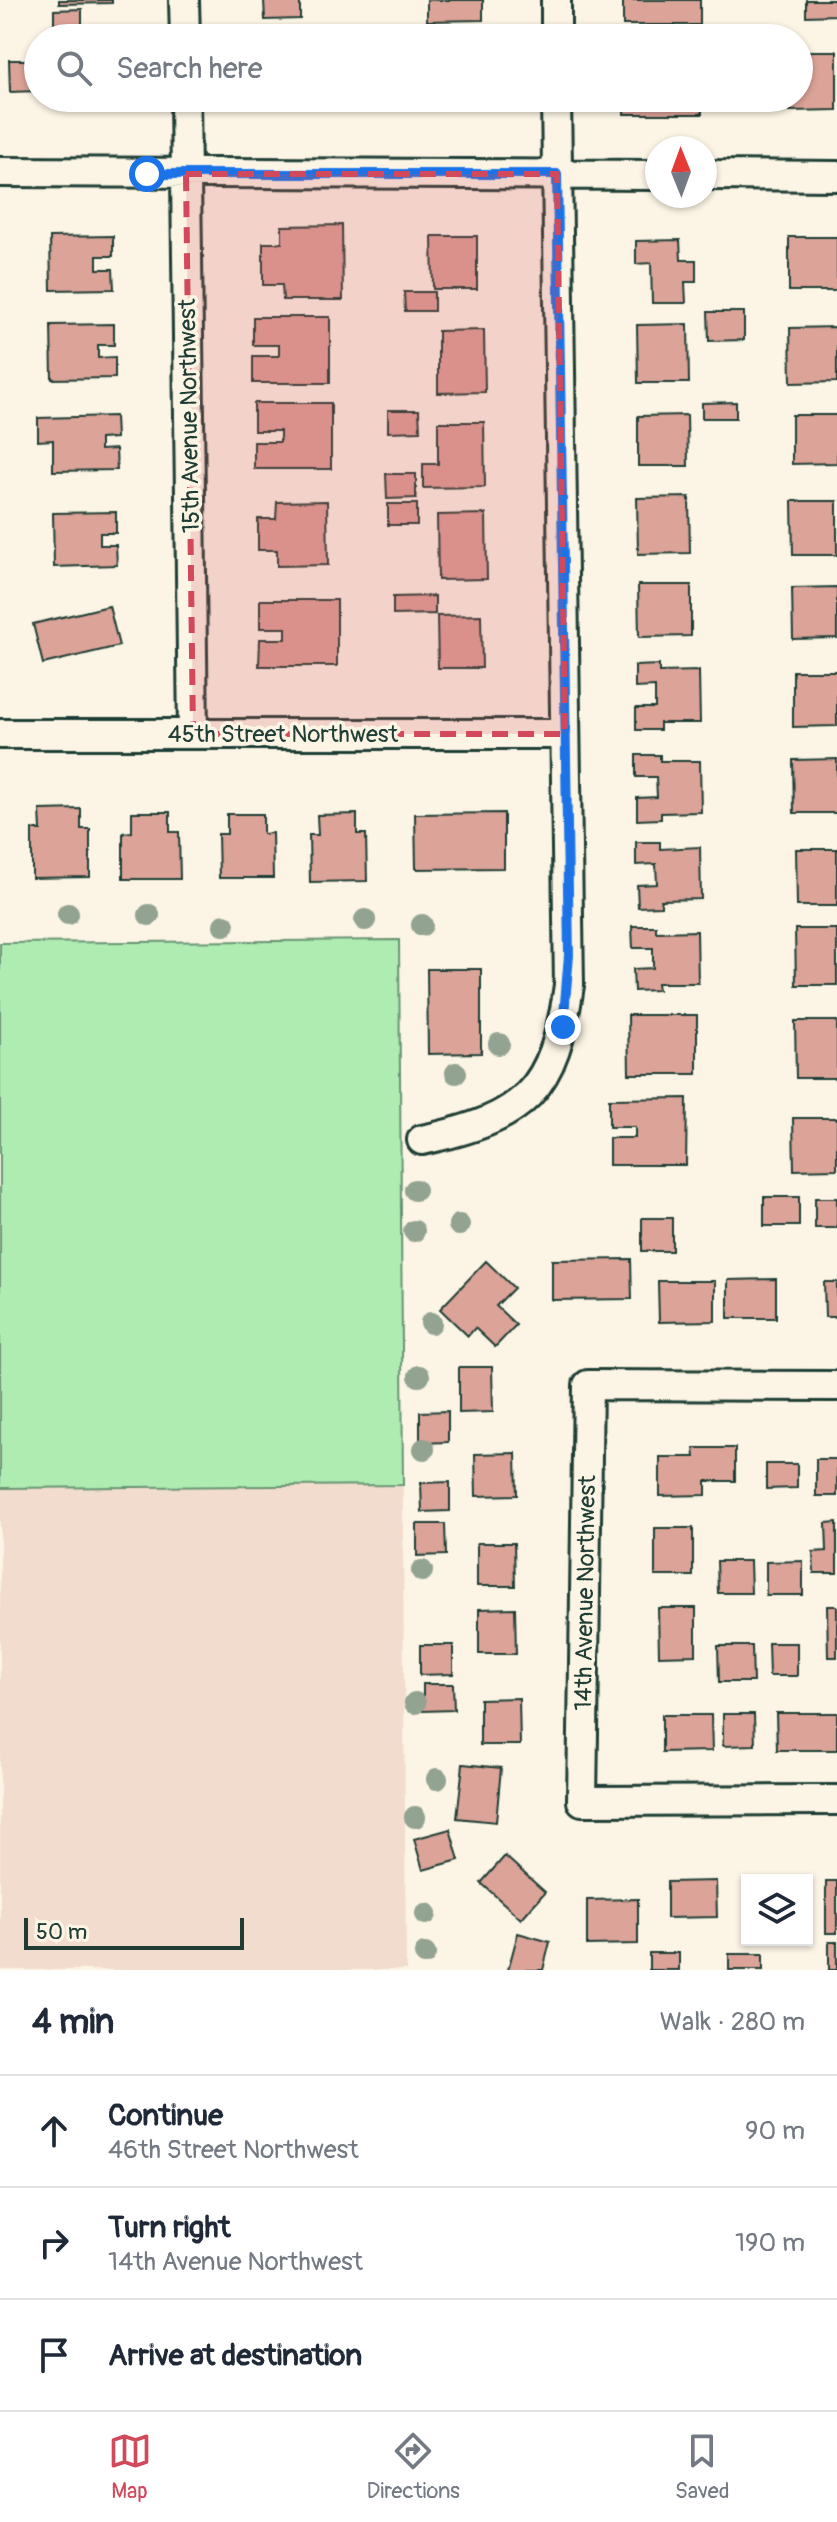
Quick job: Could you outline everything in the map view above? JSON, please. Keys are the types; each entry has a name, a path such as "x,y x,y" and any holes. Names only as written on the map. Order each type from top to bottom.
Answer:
{"street":[{"path":"184,0 185,24"},
{"path":"556,0 556,24"},
{"name":"15th Avenue Northwest","path":"185,112 193,734"},
{"path":"422,1140 474,1129 500,1117 532,1092 550,1067 563,1027 569,985 556,112"},
{"path":"0,172 645,175"},
{"path":"717,175 837,176"},
{"name":"45th Street Northwest","path":"0,734 565,734"},
{"name":"14th Avenue Northwest","path":"837,1386 588,1385 582,1801 837,1800"}],"highlighted area":[{"path":"186,174 557,174 565,734 193,734"}],"shaded area":[{"path":"399,940 406,1970 0,1970 0,943"}],"green space":[{"path":"399,940 403,1485 0,1488 0,943"}],"building":[{"path":"59,0 112,0 112,3 59,4"},
{"path":"264,0 300,0 300,19 265,20"},
{"path":"427,0 483,0 483,20 427,21"},
{"path":"623,0 700,0 700,24 623,24"},
{"path":"806,0 837,0 837,15 806,16"},
{"path":"82,9 82,24 54,24 54,10"},
{"path":"813,51 837,51 837,110 813,111"},
{"path":"9,60 24,60 24,92 10,92"},
{"path":"624,112 702,112 702,114"},
{"path":"342,225 343,300 283,300 282,285 263,285 263,243 282,243 282,226"},
{"path":"113,236 113,256 97,256 97,269 113,269 114,289 51,290 50,237"},
{"path":"432,236 477,236 477,289 433,289"},
{"path":"789,237 837,237 837,291 789,291"},
{"path":"680,240 681,260 696,260 696,282 685,282 686,303 652,303 651,263 636,264 636,241"},
{"path":"404,292 434,292 434,311 405,311"},
{"path":"708,312 744,312 744,340 709,341"},
{"path":"253,317 330,317 330,383 253,383 253,356 279,356 279,345 253,345"},
{"path":"114,324 114,345 98,345 98,358 115,357 115,378 52,379 51,325"},
{"path":"688,324 689,383 638,383 637,325"},
{"path":"837,327 837,382 791,383 790,328"},
{"path":"484,330 485,392 438,393 438,331"},
{"path":"736,402 736,418 702,418 702,403"},
{"path":"254,403 331,403 331,469 254,469 254,442 280,442 280,431 254,431"},
{"path":"388,410 419,410 420,431 388,432"},
{"path":"687,415 688,466 638,466 638,416"},
{"path":"792,415 837,415 837,463 792,464"},
{"path":"115,416 116,438 100,439 100,450 116,449 117,470 53,471 53,440 38,441 38,418"},
{"path":"438,422 484,422 485,487 423,488 423,464 438,464"},
{"path":"386,474 416,474 416,498 387,499"},
{"path":"689,497 690,553 638,554 637,498"},
{"path":"327,501 328,565 277,566 277,550 258,550 258,519 276,519 277,502"},
{"path":"792,501 837,501 837,555 793,555"},
{"path":"388,504 417,504 417,525 388,525"},
{"path":"116,512 116,533 100,533 100,545 116,545 117,565 54,567 53,513"},
{"path":"486,514 487,579 438,580 437,515"},
{"path":"638,585 691,585 691,636 639,637"},
{"path":"837,587 837,638 793,639 792,588"},
{"path":"435,596 435,614 393,615 393,597"},
{"path":"260,600 337,600 337,666 259,666 260,639 286,639 286,628 260,628"},
{"path":"109,606 119,646 43,664 33,624"},
{"path":"481,615 482,668 438,668 437,616"},
{"path":"659,665 659,672 699,671 700,723 660,723 660,730 636,730 636,708 655,708 655,687 635,688 635,666"},
{"path":"793,671 837,671 837,726 793,727"},
{"path":"636,755 660,755 660,761 700,761 701,812 661,813 661,819 637,820 637,798 657,797 656,777 636,777"},
{"path":"837,759 837,813 794,813 793,760"},
{"path":"81,809 81,829 90,829 90,877 32,878 32,830 41,830 40,810"},
{"path":"132,812 170,812 170,832 179,832 180,879 123,879 123,833 132,832"},
{"path":"504,813 504,868 416,869 415,814"},
{"path":"227,814 263,814 263,834 272,833 273,878 219,878 218,834 227,834"},
{"path":"357,814 357,834 366,834 367,881 310,882 309,835 318,835 317,815"},
{"path":"636,842 660,842 660,849 700,847 701,899 661,900 661,906 638,907 637,885 657,884 656,864 636,865"},
{"path":"796,849 837,849 837,906 797,906"},
{"path":"632,926 656,926 656,932 697,931 698,983 657,983 658,990 634,991 633,969 653,968 653,948 633,948"},
{"path":"795,929 837,929 837,985 796,985"},
{"path":"427,969 481,969 481,1053 428,1054"},
{"path":"628,1015 697,1015 697,1074 629,1074"},
{"path":"795,1021 837,1021 837,1078 796,1078"},
{"path":"687,1098 686,1165 609,1165 609,1138 635,1138 635,1127 609,1127 609,1099"},
{"path":"793,1118 837,1118 837,1169 794,1170"},
{"path":"764,1197 799,1197 799,1226 764,1226"},
{"path":"815,1198 837,1198 837,1228 815,1228"},
{"path":"642,1218 672,1218 672,1251 642,1251"},
{"path":"631,1259 632,1299 552,1300 552,1260"},
{"path":"486,1261 514,1288 496,1306 516,1325 495,1347 475,1328 468,1336 440,1309"},
{"path":"776,1279 776,1318 728,1318 728,1280"},
{"path":"658,1281 715,1281 715,1321 659,1322"},
{"path":"824,1282 837,1282 837,1317 825,1317"},
{"path":"459,1367 492,1367 493,1412 459,1413"},
{"path":"448,1411 448,1442 420,1443 420,1412"},
{"path":"694,1448 735,1448 735,1481 706,1481 706,1495 660,1496 660,1457 695,1457"},
{"path":"516,1453 517,1495 476,1496 475,1454"},
{"path":"816,1459 837,1459 837,1496 816,1496"},
{"path":"766,1464 797,1464 797,1488 766,1489"},
{"path":"450,1482 450,1511 422,1512 421,1483"},
{"path":"837,1522 837,1573 814,1573 813,1552 827,1551 826,1523"},
{"path":"417,1524 445,1524 446,1555 417,1556"},
{"path":"655,1528 693,1528 693,1576 655,1576"},
{"path":"477,1543 514,1543 515,1586 477,1586"},
{"path":"717,1561 750,1561 751,1593 718,1593"},
{"path":"803,1561 803,1595 766,1595 766,1562"},
{"path":"827,1606 837,1606 837,1657 828,1657"},
{"path":"515,1608 516,1654 479,1654 479,1609"},
{"path":"658,1608 696,1608 696,1655 659,1656"},
{"path":"768,1643 797,1643 797,1676 769,1676"},
{"path":"420,1645 453,1645 453,1674 420,1675"},
{"path":"718,1646 752,1646 753,1682 719,1682"},
{"path":"423,1684 453,1684 454,1710 423,1711"},
{"path":"519,1698 520,1745 480,1745 480,1699"},
{"path":"776,1713 837,1713 837,1750 777,1750"},
{"path":"723,1714 754,1714 755,1745 723,1746"},
{"path":"662,1715 711,1715 712,1751 662,1752"},
{"path":"463,1764 501,1768 496,1822 457,1818"},
{"path":"450,1829 459,1860 423,1870 414,1839"},
{"path":"505,1856 545,1892 521,1919 481,1883"},
{"path":"716,1881 717,1917 667,1918 667,1882"},
{"path":"826,1881 837,1881 837,1933 826,1933"},
{"path":"638,1899 638,1944 587,1945 587,1900"},
{"path":"518,1933 550,1942 543,1970 508,1970"},
{"path":"829,1942 837,1942 837,1970 829,1970"},
{"path":"649,1953 679,1953 679,1970 649,1970"},
{"path":"729,1954 763,1954 763,1970 729,1970"}],"route":[{"path":"147,174 557,174 569,955 569,985 563,1027"}]}
